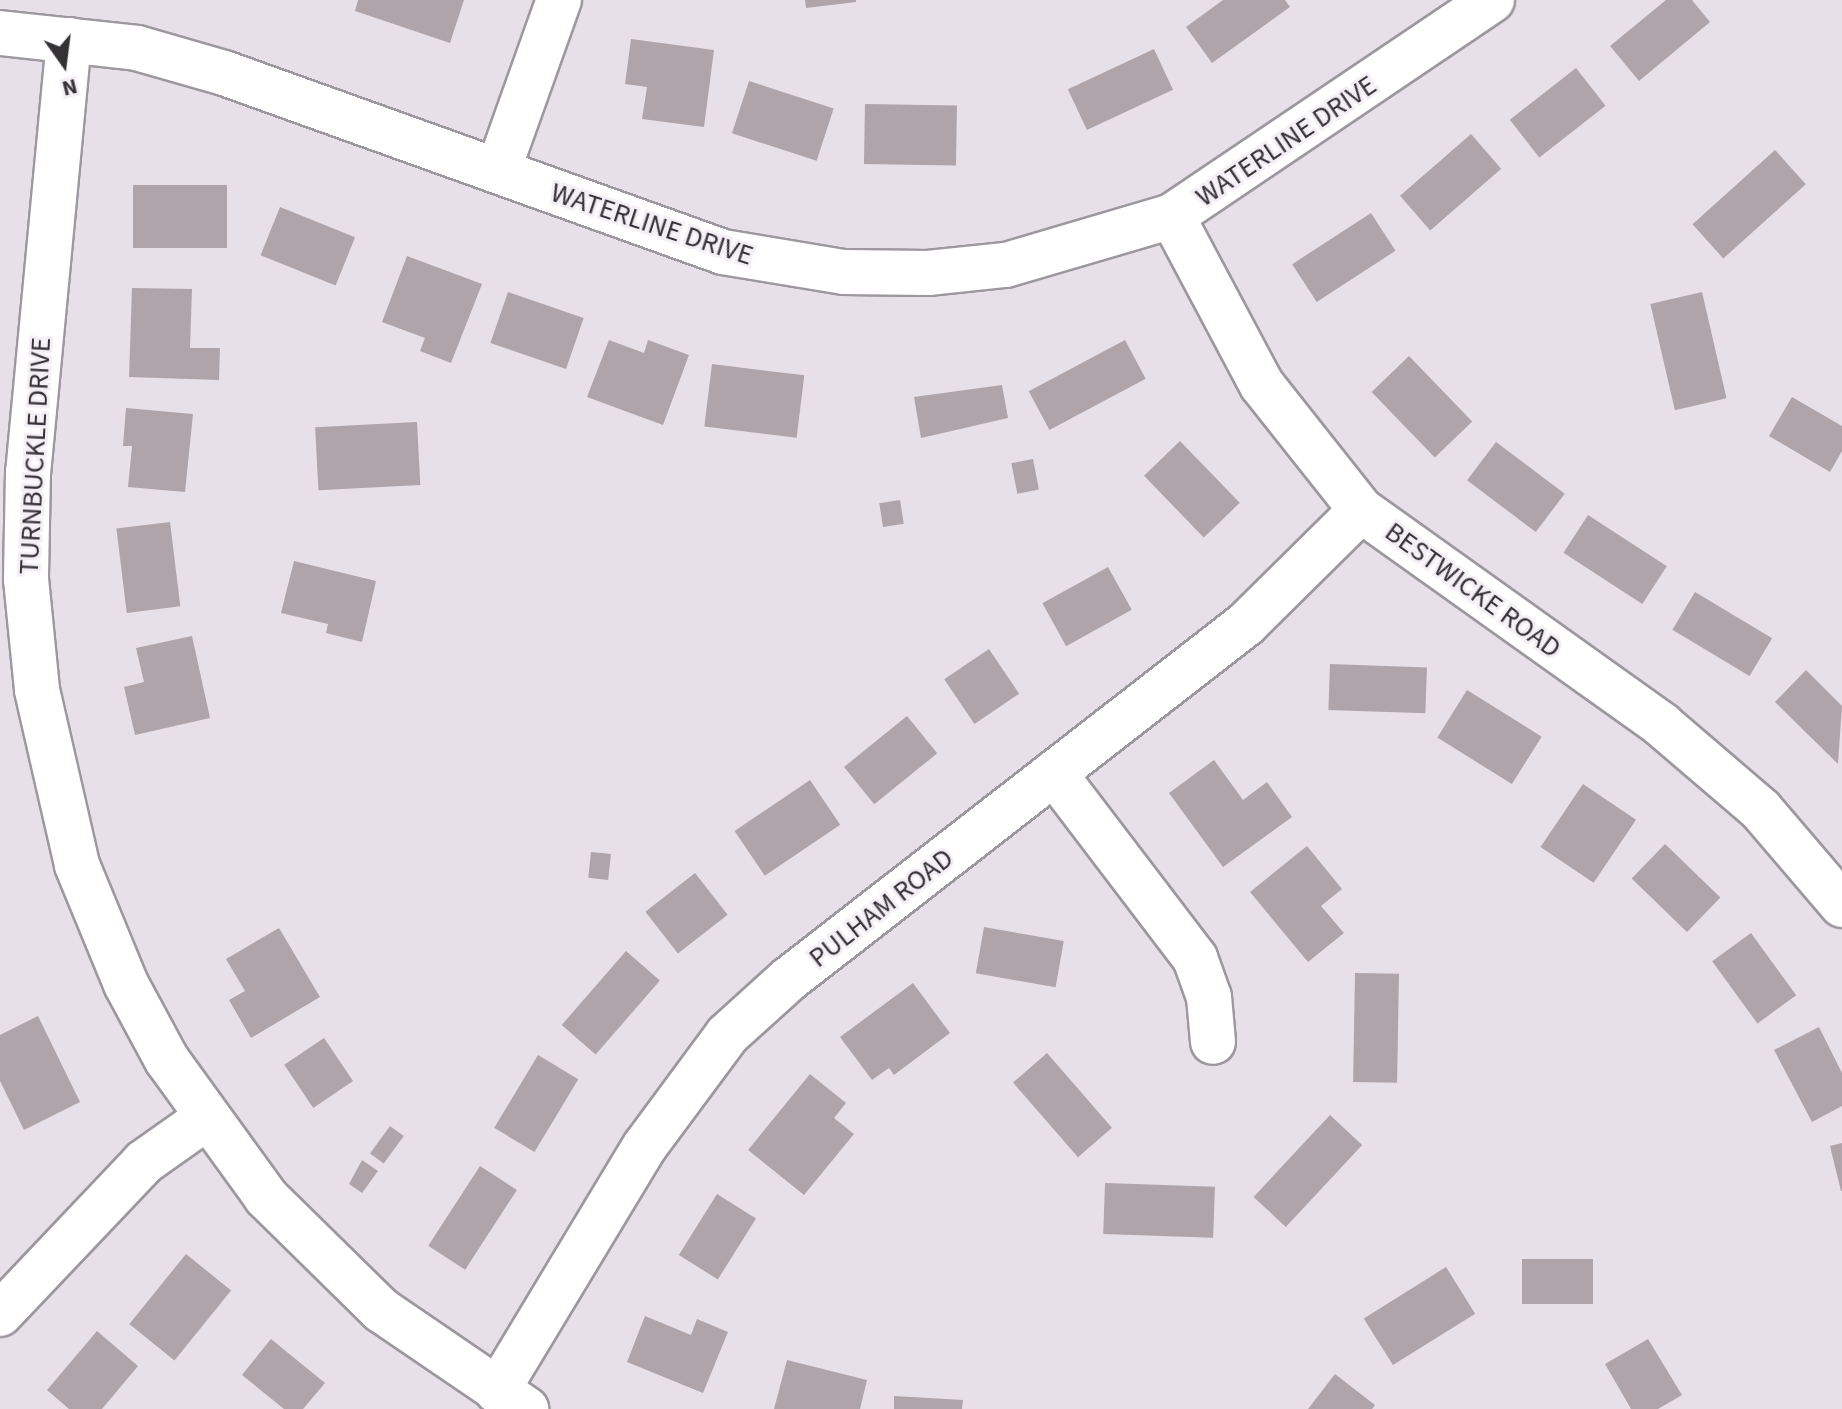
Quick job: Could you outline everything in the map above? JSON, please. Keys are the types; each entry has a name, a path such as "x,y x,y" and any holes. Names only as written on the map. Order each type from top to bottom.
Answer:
{"street":[{"path":"498,171 559,0"},
{"name":"WATERLINE DRIVE","path":"0,33 137,48 224,73 723,252 844,272 1006,265 1172,216 1492,0"},
{"name":"TURNBUCKLE DRIVE","path":"69,40 28,472 26,579 37,690 60,807 92,908 126,984 205,1119 305,1242 381,1310 512,1400"},
{"name":"BESTWICKE ROAD","path":"1172,216 1262,385 1361,510 1662,725 1761,810 1842,905"},
{"name":"PULHAM ROAD","path":"512,1400 645,1146 727,1035 789,979 1246,624 1361,510"},
{"path":"1054,773 1195,958 1209,997 1213,1042"},
{"path":"0,1314 144,1162 205,1119"}],"building":[{"path":"358,0 464,0 450,43 355,11"},
{"path":"805,0 856,0 856,2 806,8"},
{"path":"1223,0 1285,0 1290,7 1212,63 1186,27"},
{"path":"1666,0 1692,0 1710,22 1639,81 1610,46"},
{"path":"631,39 714,50 704,127 642,119 647,87 625,84"},
{"path":"1154,49 1173,90 1087,130 1068,89"},
{"path":"1576,68 1606,106 1539,158 1510,120"},
{"path":"749,81 834,109 817,161 732,133"},
{"path":"865,104 957,106 956,166 864,164"},
{"path":"1471,134 1501,169 1430,230 1400,196"},
{"path":"1775,150 1806,184 1723,258 1693,224"},
{"path":"133,185 227,185 227,248 133,248"},
{"path":"280,207 355,237 336,286 261,255"},
{"path":"1371,213 1396,251 1317,302 1292,264"},
{"path":"407,256 482,284 451,363 420,351 425,338 382,322"},
{"path":"132,288 192,289 190,348 220,348 219,380 129,377"},
{"path":"508,292 584,318 566,369 490,343"},
{"path":"1702,292 1727,398 1675,410 1650,304"},
{"path":"609,340 644,353 648,340 689,355 663,425 587,397"},
{"path":"1125,340 1146,379 1049,430 1029,391"},
{"path":"1409,356 1472,421 1435,458 1372,392"},
{"path":"712,364 804,375 797,438 704,427"},
{"path":"1002,385 1008,418 921,438 914,397"},
{"path":"1792,397 1842,426 1842,451 1830,472 1769,436"},
{"path":"126,408 193,414 185,492 128,487 132,446 123,446"},
{"path":"417,422 420,485 318,490 315,427"},
{"path":"1180,441 1240,503 1204,538 1144,476"},
{"path":"1496,442 1565,494 1536,532 1467,480"},
{"path":"1033,459 1039,489 1017,494 1011,463"},
{"path":"900,500 904,524 883,527 879,503"},
{"path":"1588,515 1667,566 1642,604 1563,553"},
{"path":"170,522 180,606 127,613 116,529"},
{"path":"294,561 376,581 362,642 326,633 328,624 281,613"},
{"path":"1108,567 1132,610 1066,646 1042,603"},
{"path":"1695,592 1772,638 1749,676 1672,630"},
{"path":"192,636 210,718 135,735 124,687 144,682 136,648"},
{"path":"989,649 1019,694 974,724 944,679"},
{"path":"1330,664 1427,667 1425,713 1328,710"},
{"path":"1806,670 1842,706 1838,764 1775,702"},
{"path":"1467,690 1542,737 1512,784 1437,737"},
{"path":"907,716 937,753 874,804 844,767"},
{"path":"1214,760 1243,800 1267,782 1292,817 1223,867 1169,793"},
{"path":"810,780 840,825 765,876 735,831"},
{"path":"1583,784 1636,820 1594,883 1541,847"},
{"path":"1665,844 1720,897 1687,932 1632,879"},
{"path":"1307,846 1342,889 1321,906 1344,933 1308,962 1250,892"},
{"path":"591,852 611,854 608,880 588,878"},
{"path":"695,873 728,915 678,954 645,912"},
{"path":"984,927 1064,941 1056,987 976,973"},
{"path":"279,928 320,997 251,1038 229,1000 245,991 226,959"},
{"path":"1751,933 1796,995 1757,1024 1712,961"},
{"path":"626,951 660,981 596,1054 562,1025"},
{"path":"1355,973 1399,974 1397,1083 1353,1082"},
{"path":"913,983 950,1033 894,1075 889,1068 872,1080 840,1037"},
{"path":"38,1016 80,1102 24,1130 0,1081 0,1035"},
{"path":"1819,1027 1842,1073 1842,1106 1812,1122 1774,1050"},
{"path":"324,1038 353,1081 313,1108 284,1065"},
{"path":"1047,1053 1112,1128 1078,1157 1013,1083"},
{"path":"538,1055 578,1079 535,1152 494,1128"},
{"path":"810,1074 846,1103 834,1118 854,1134 804,1195 748,1150"},
{"path":"1330,1115 1362,1145 1286,1227 1254,1197"},
{"path":"390,1126 404,1136 384,1163 370,1154"},
{"path":"1842,1143 1842,1191 1841,1191 1830,1146"},
{"path":"362,1160 378,1171 362,1193 349,1184"},
{"path":"480,1166 517,1190 465,1270 428,1246"},
{"path":"1105,1183 1215,1187 1213,1238 1103,1234"},
{"path":"717,1194 756,1218 718,1279 679,1255"},
{"path":"186,1254 231,1291 174,1360 129,1324"},
{"path":"1522,1259 1593,1259 1593,1304 1522,1304"},
{"path":"1446,1267 1475,1314 1393,1365 1364,1318"},
{"path":"645,1316 691,1335 697,1319 728,1332 703,1393 627,1362"},
{"path":"97,1331 138,1366 102,1409 69,1409 47,1390"},
{"path":"271,1339 325,1383 303,1409 284,1409 242,1375"},
{"path":"1648,1339 1682,1395 1658,1409 1631,1409 1605,1364"},
{"path":"787,1360 867,1380 860,1409 774,1409"},
{"path":"1335,1374 1375,1405 1372,1409 1308,1409"},
{"path":"894,1396 963,1400 962,1409 894,1409"}]}
